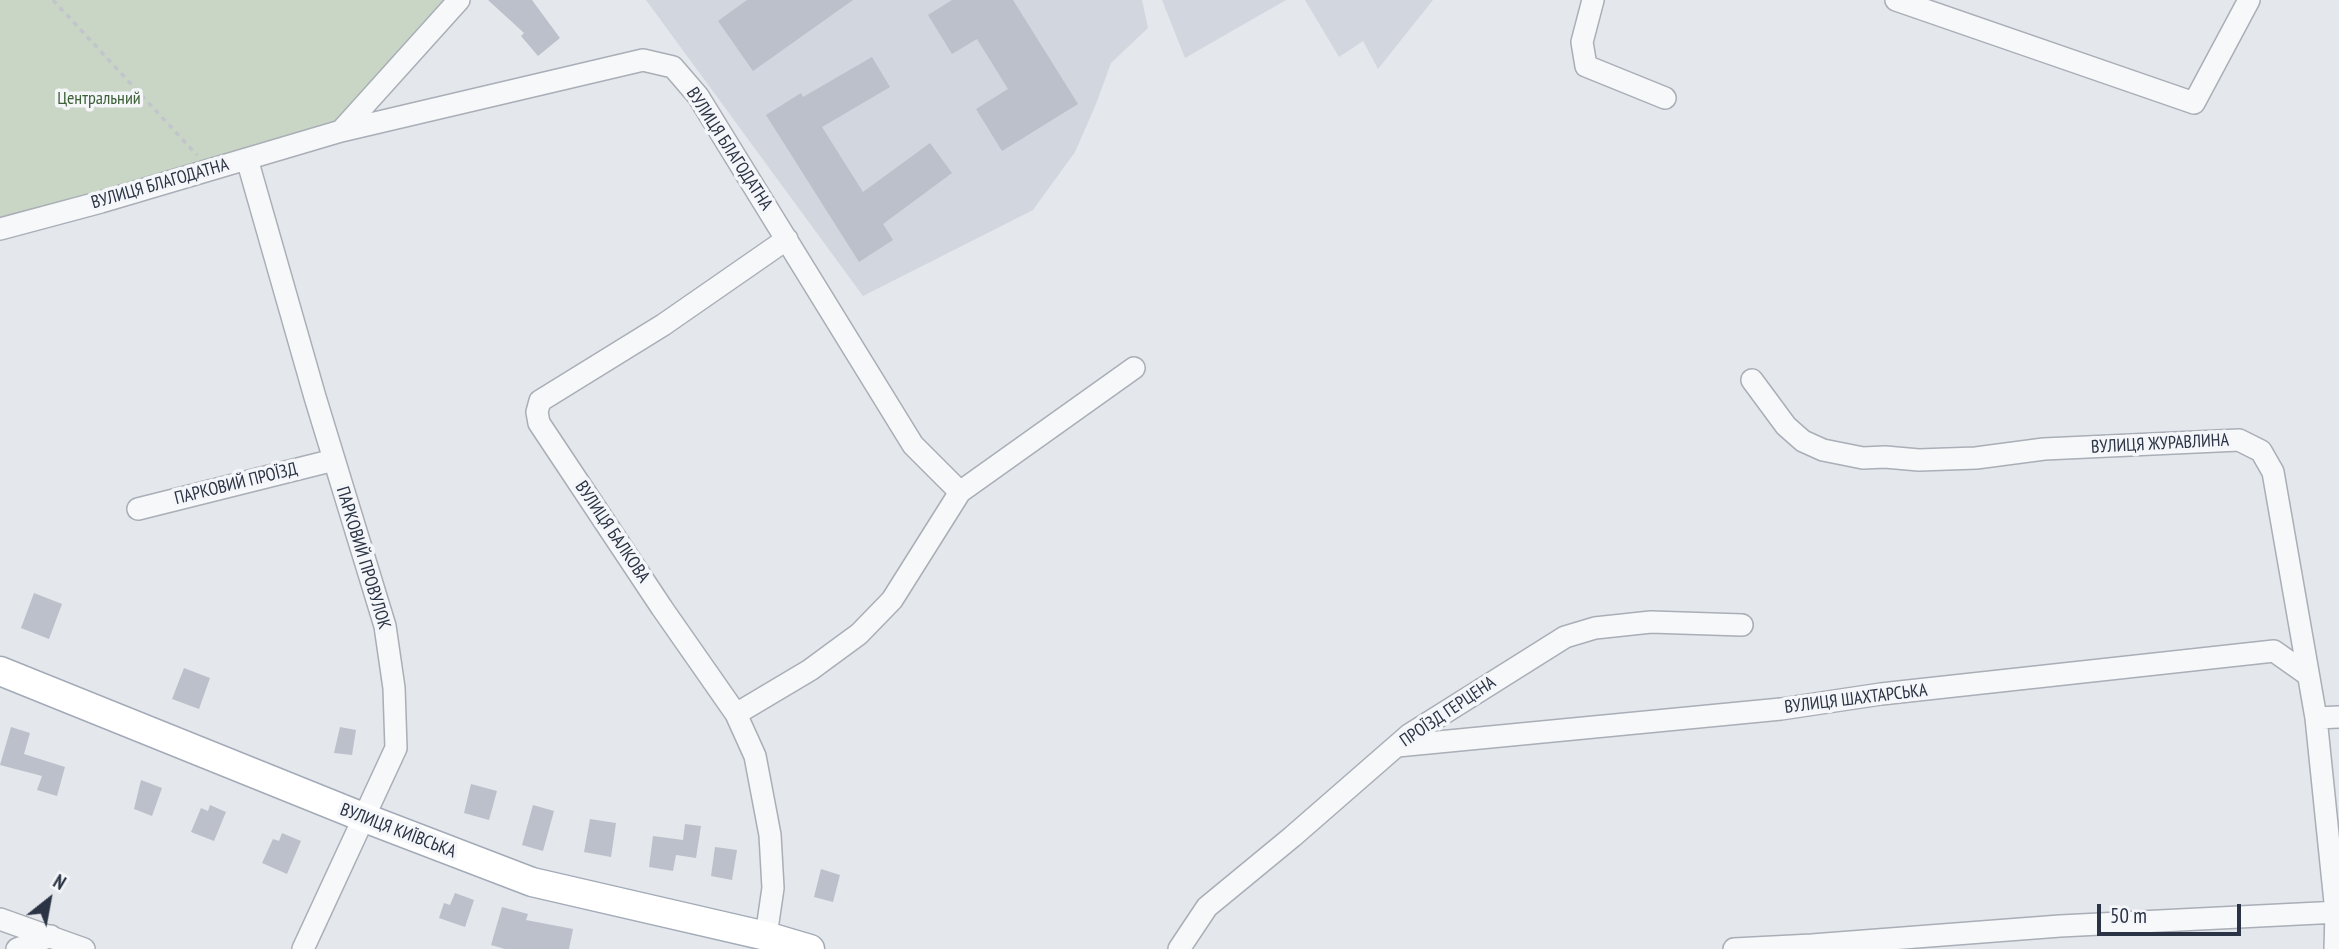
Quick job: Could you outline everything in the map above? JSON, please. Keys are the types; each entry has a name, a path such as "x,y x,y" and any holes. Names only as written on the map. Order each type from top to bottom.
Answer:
{"main road":[{"name":"ВУЛИЦЯ КИЇВСЬКА","path":"0,671 532,882 766,936 810,949"}],"street":[{"path":"341,131 459,0"},
{"path":"1593,0 1582,43 1586,66 1665,98"},
{"path":"1896,0 2194,103 2249,0"},
{"name":"ВУЛИЦЯ БЛАГОДАТНА","path":"0,229 341,131 643,60 673,67 698,96 913,445 960,492"},
{"name":"ПАРКОВИЙ ПРОВУЛОК","path":"247,159 334,460 386,626 394,688 396,748 303,949"},
{"name":"ВУЛИЦЯ БАЛКОВА","path":"766,936 773,888 770,835 755,756 736,713 546,434 537,412 540,401 663,325 787,239"},
{"path":"736,713 810,670 859,634 892,600 960,492 1134,368"},
{"name":"ВУЛИЦЯ ЖУРАВЛИНА","path":"1752,380 1786,426 1803,441 1823,450 1863,458 1919,460 2044,449 2239,440 2260,451 2273,472 2316,718 2338,912 2336,949"},
{"name":"ПАРКОВИЙ ПРОЇЗД","path":"138,509 334,460"},
{"name":"ПРОЇЗД ГЕРЦЕНА","path":"1179,949 1207,907 1409,735 1565,637 1595,628 1651,622 1742,625"},
{"name":"ВУЛИЦЯ ШАХТАРСЬКА","path":"1397,746 1781,709 1881,694 2274,652 2308,675"},
{"path":"2316,718 2339,717"},
{"path":"1734,949 2060,926 2338,912"},
{"path":"0,919 84,949"},
{"path":"16,949 51,936"}],"path":[{"path":"53,0 210,170"}],"shaded area":[{"path":"646,0 1142,0 1148,28 1111,63 1075,152 1033,210 863,296"},
{"path":"1162,0 1286,0 1185,58"},
{"path":"1305,0 1433,0 1378,69 1363,41 1339,57"}],"green space":[{"name":"Центральний","path":"0,0 459,0 341,131 0,229"}],"building":[{"path":"488,0 532,0 560,38 538,56 521,36 524,33"},
{"path":"747,0 853,0 753,71 718,21"},
{"path":"952,0 1013,0 1078,104 1002,151 976,109 1008,89 977,39 952,54 928,15"},
{"path":"872,57 890,87 822,127 863,192 930,143 952,173 883,224 893,240 859,262 766,115 801,93 803,97"},
{"path":"34,593 62,604 49,639 21,628"},
{"path":"184,668 210,678 199,709 172,699"},
{"path":"11,727 30,733 24,754 65,767 57,796 37,790 42,776 0,765"},
{"path":"340,727 356,730 352,755 334,753"},
{"path":"141,780 162,788 152,816 134,809"},
{"path":"471,784 497,791 489,820 464,813"},
{"path":"210,805 226,812 214,841 191,832 201,808 208,811"},
{"path":"533,805 554,811 543,851 522,845"},
{"path":"590,819 616,823 611,857 584,852"},
{"path":"685,824 701,826 696,858 676,855 673,871 649,867 653,836 683,840"},
{"path":"282,833 301,841 287,874 262,863 273,839 279,841"},
{"path":"715,847 737,850 732,880 711,876"},
{"path":"821,869 840,875 833,902 814,897"},
{"path":"455,893 474,900 465,927 439,918 444,903 450,905"},
{"path":"502,907 528,914 526,920 573,929 569,949 505,949 491,945"}]}
